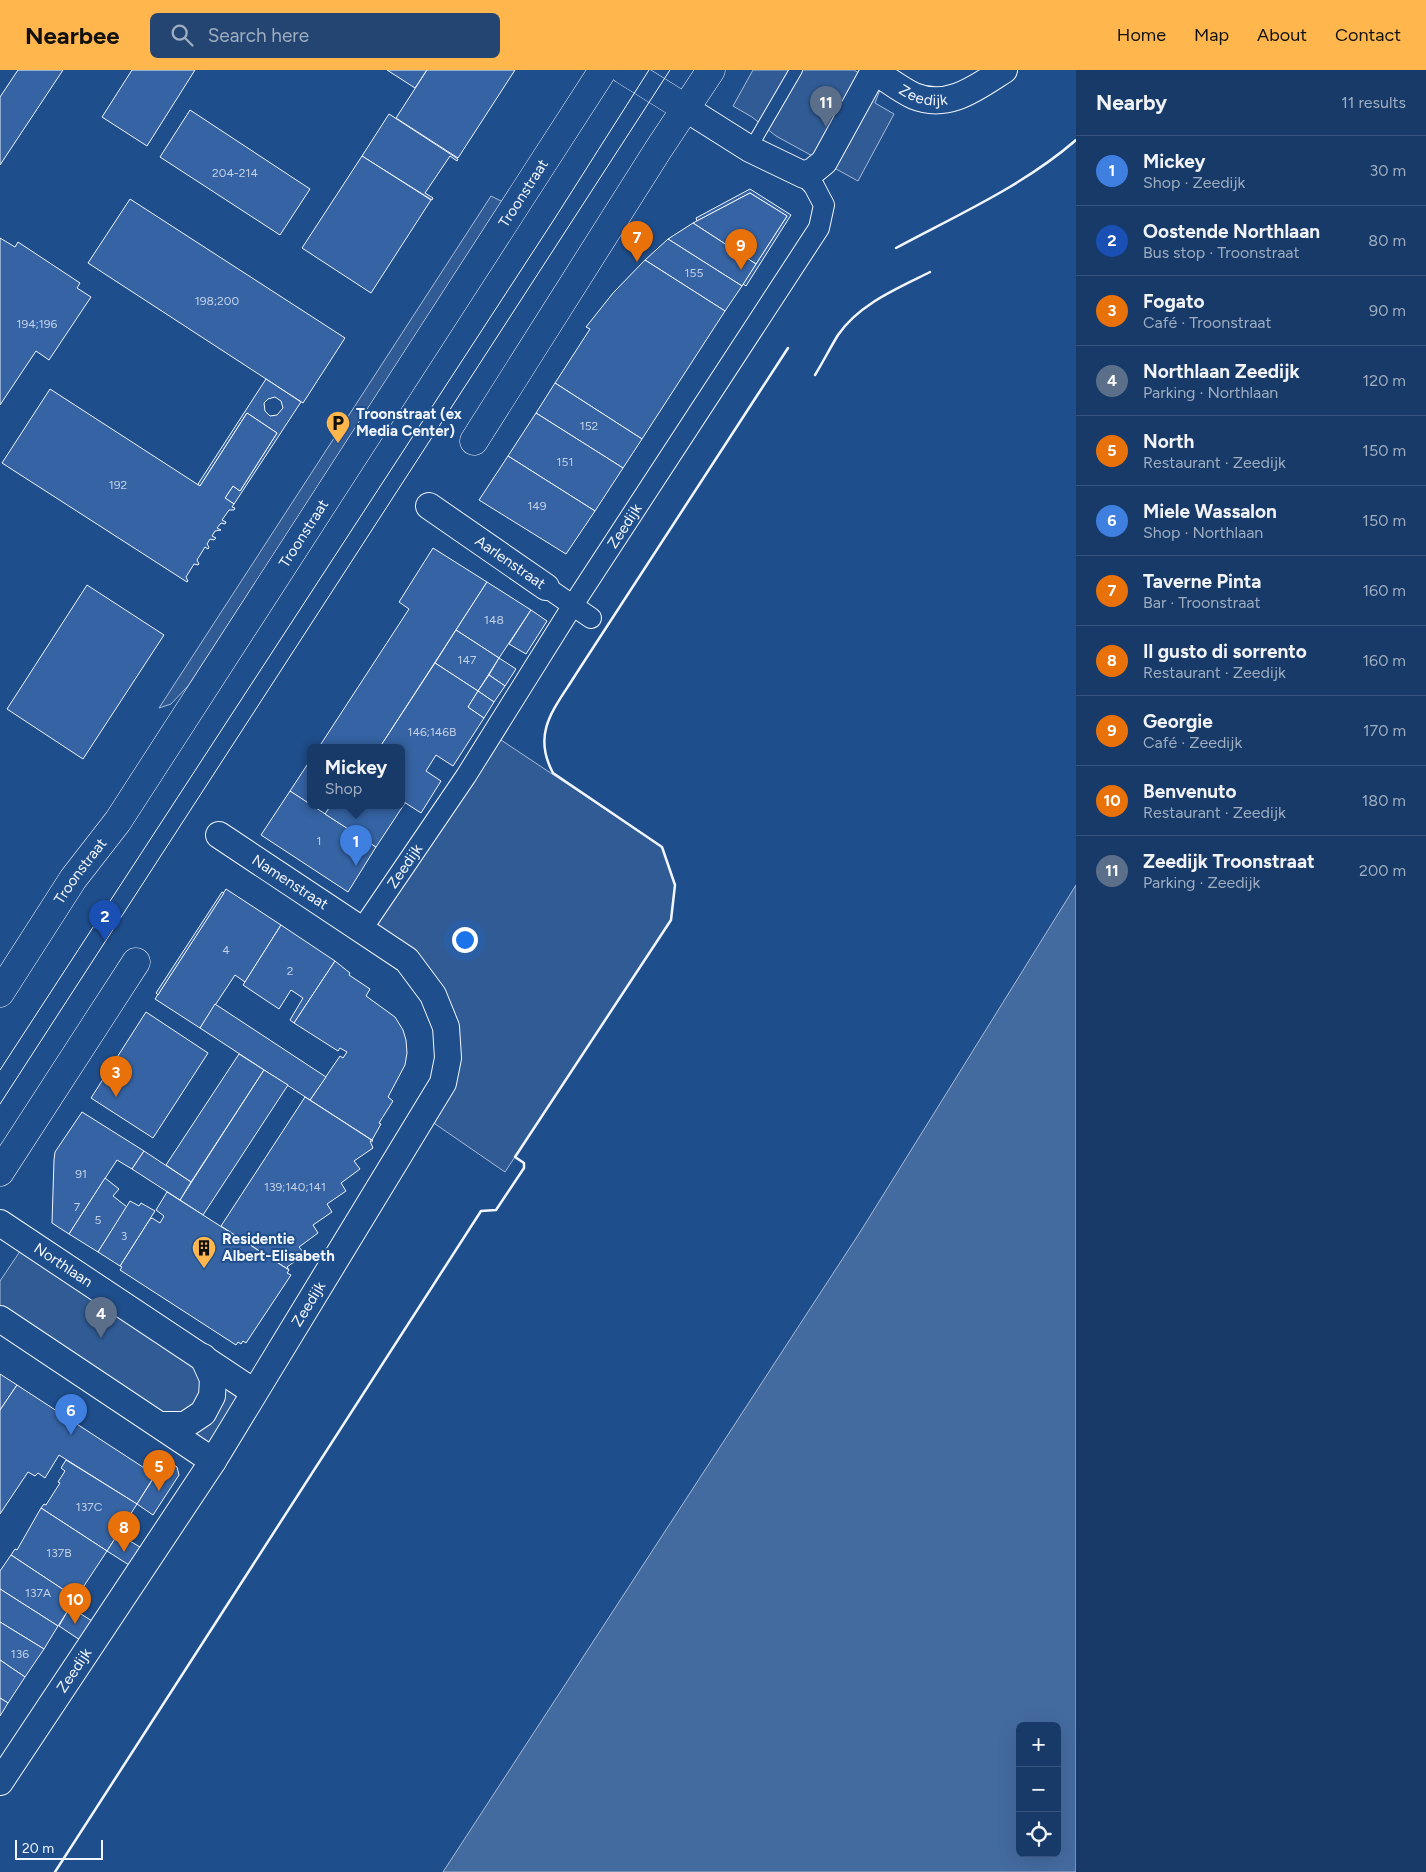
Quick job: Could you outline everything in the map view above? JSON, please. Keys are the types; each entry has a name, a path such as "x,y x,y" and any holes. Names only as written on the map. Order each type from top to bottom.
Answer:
{"main road":[{"name":"Troonstraat","path":"0,993 73,879 118,821 603,70"},
{"path":"624,70 686,108"},
{"path":"474,441 711,70"},
{"path":"0,1172 136,962"}],"street":[{"name":"Zeedijk","path":"0,1782 213,1461 443,1083 448,1058 446,1027 433,995 406,960 362,929 466,776 573,605 819,228 824,205 814,186 804,175 813,171 824,162 874,70 914,96 934,102 966,94 1004,70"},
{"path":"686,108 750,149 804,175"},
{"name":"Aarlenstraat","path":"429,506 591,618"},
{"name":"Namenstraat","path":"219,835 362,929"},
{"name":"Northlaan","path":"0,1223 254,1392"},
{"path":"0,1319 213,1461"},
{"path":"161,1425 185,1425 203,1413 212,1396 213,1379 203,1357"}],"lane":[{"path":"750,149 796,70"}],"shaded area":[{"path":"753,70 854,70 881,87 875,103 894,114 858,181 776,136 752,117 733,106"},
{"name":"Troonstraat (ex Media Center)","path":"491,196 503,202 188,686 171,704 159,708"},
{"path":"492,734 662,847 675,885 671,920 505,1172 425,1117 443,1083 433,995 362,929"},
{"path":"1076,885 1076,1872 443,1872 862,1229"},
{"path":"27,1241 254,1392 213,1461 0,1319 0,1281"}],"building":[{"path":"18,70 63,70 0,165 0,97"},
{"path":"132,70 195,70 147,146 102,117"},
{"path":"387,70 427,70 415,88"},
{"path":"427,70 515,70 458,158 396,118"},
{"path":"190,110 310,189 280,235 160,157"},
{"path":"389,114 458,159 457,161 450,156 425,193 433,198 432,200 362,156"},
{"path":"362,156 431,200 371,293 302,248"},
{"path":"750,189 791,215 746,286 743,284 787,216 750,193 697,221 696,218"},
{"path":"750,193 787,216 756,264 693,223"},
{"path":"130,199 345,338 303,403 88,263"},
{"path":"693,223 756,264 742,286 668,239"},
{"path":"0,238 15,247 18,242 80,283 77,288 91,297 49,360 36,351 0,405"},
{"path":"668,239 742,286 725,311 645,260"},
{"path":"645,260 725,311 642,439 555,383 590,329 586,327 613,293"},
{"path":"266,379 301,402 234,504 225,498 233,486 240,491 277,433 247,413 200,486 198,484","holes":["275,397 281,401 283,408 277,415 270,416 265,411 264,403 268,399"]},
{"path":"555,383 642,439 623,468 536,413"},
{"path":"50,389 200,486 247,413 277,433 240,491 233,486 225,498 234,504 232,507 235,508 234,510 229,510 222,520 226,522 225,524 221,523 217,528 221,530 215,531 212,536 216,538 214,540 210,539 207,544 208,549 205,547 197,560 199,564 194,564 186,577 187,582 2,463"},
{"path":"536,413 623,468 595,511 508,456"},
{"path":"508,456 595,511 566,554 479,500"},
{"path":"433,548 487,582 382,744 321,744 409,609 399,602"},
{"path":"487,582 531,610 499,658 456,630"},
{"path":"87,585 164,635 83,759 7,709"},
{"path":"531,610 547,621 526,654 509,644"},
{"path":"456,630 499,658 478,691 435,663"},
{"path":"499,658 516,669 505,686 489,675"},
{"path":"435,663 478,691 468,707 484,718 453,766 436,755 426,771 441,781 421,813 405,803 405,744 382,744"},
{"path":"489,675 505,686 494,702 478,691"},
{"path":"478,691 494,702 484,718 468,707"},
{"path":"307,765 307,802 290,791"},
{"path":"290,791 307,802 307,809 318,809 376,847 348,892 261,835"},
{"path":"328,809 401,809 376,847 325,814"},
{"path":"226,889 281,925 245,982 235,975 200,1028 155,999"},
{"path":"222,892 224,893 158,995 156,993"},
{"path":"281,925 335,961 294,1023 290,1020 303,998 291,990 279,1009 243,985"},
{"path":"335,961 350,973 349,975 370,989 366,996 395,1017 403,1030 406,1040 407,1053 405,1065 388,1097 393,1101 379,1123 381,1124 372,1140 310,1100 340,1056 343,1058 347,1052 340,1048 338,1051 294,1023"},
{"path":"215,1004 326,1077 310,1100 200,1028"},
{"path":"146,1012 208,1053 153,1138 91,1098"},
{"path":"239,1054 264,1070 191,1182 166,1165"},
{"path":"264,1070 288,1085 203,1215 180,1200"},
{"path":"305,1097 373,1141 370,1141 373,1148 354,1161 360,1169 341,1183 346,1191 327,1204 332,1212 313,1225 318,1233 299,1247 305,1254 287,1267 289,1270 221,1226"},
{"path":"82,1112 144,1151 132,1169 117,1160 69,1234 52,1223 54,1160 55,1152"},
{"path":"144,1151 191,1182 180,1200 132,1169"},
{"path":"105,1178 119,1189 113,1196 127,1207 98,1252 69,1234"},
{"name":"Residentie Albert-Elisabeth","path":"167,1192 289,1270 287,1273 291,1275 246,1343 243,1341 241,1344 238,1342 236,1345 120,1270 122,1267 120,1266 150,1219 152,1218 160,1223 164,1216 156,1210"},
{"path":"130,1201 139,1206 141,1203 155,1211 120,1266 98,1252"},
{"path":"0,1374 17,1385 0,1410"},
{"path":"17,1385 155,1475 137,1504 59,1455 45,1478 38,1473 35,1476 28,1472 0,1514 0,1410"},
{"path":"66,1460 137,1504 107,1551 41,1508 44,1504 46,1505 60,1483 58,1482 65,1471 61,1468"},
{"path":"165,1460 177,1467 179,1475 153,1515 137,1504"},
{"path":"41,1508 107,1551 76,1598 11,1555 15,1549 17,1550"},
{"path":"118,1534 140,1547 129,1565 107,1551"},
{"path":"11,1555 76,1598 58,1626 0,1589 0,1571"},
{"path":"0,1589 58,1626 44,1649 0,1622"},
{"path":"70,1607 92,1621 80,1640 59,1626"},
{"path":"0,1622 44,1649 25,1677 0,1660"},
{"path":"0,1660 25,1677 8,1703 0,1698"},
{"path":"0,1698 8,1703 0,1716"}],"tram line":[{"path":"0,1070 555,218 649,70"},
{"path":"0,1104 670,70"}],"wall":[{"path":"896,248 1012,186 1076,140"},
{"path":"815,375 838,335 857,314 892,291 930,272"},
{"path":"55,1872 481,1211 496,1210 524,1168 524,1163 515,1157 671,920 675,885 662,847 553,773 544,745 545,733 548,721 560,698 788,348"}],"place":[{"name":"Zeedijk Troonstraat","path":"826,127"},
{"name":"Taverne Pinta","path":"637,262"},
{"name":"Georgie","path":"741,270"},
{"name":"Troonstraat (ex Media Center)","path":"338,444"},
{"name":"Mickey","path":"356,866"},
{"name":"Oostende Northlaan","path":"105,941"},
{"name":"Fogato","path":"116,1097"},
{"name":"Residentie Albert-Elisabeth","path":"204,1269"},
{"name":"Northlaan Zeedijk","path":"101,1338"},
{"name":"Miele Wassalon","path":"71,1435"},
{"name":"North","path":"159,1491"},
{"name":"Il gusto di sorrento","path":"124,1552"},
{"name":"Benvenuto","path":"75,1624"}]}
